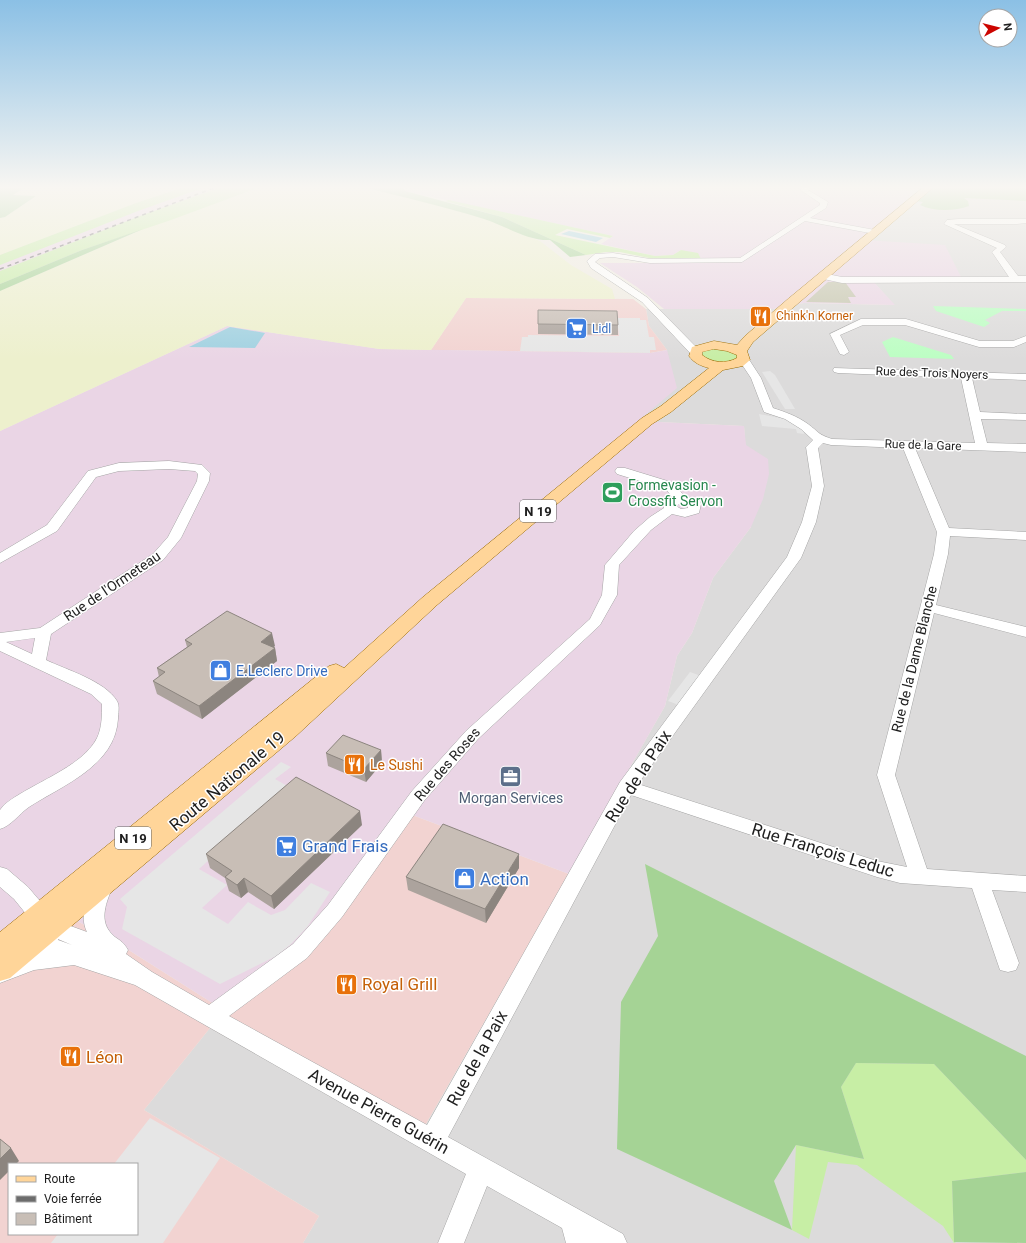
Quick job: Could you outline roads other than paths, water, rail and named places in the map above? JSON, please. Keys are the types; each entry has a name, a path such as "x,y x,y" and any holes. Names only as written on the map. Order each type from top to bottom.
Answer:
{"main road":[{"path":"792,301 783,312 748,341 742,355 725,366 704,363 695,356 695,352 700,348 707,346 724,346 743,340 861,244"},
{"path":"724,346 742,355"},
{"name":"Route Nationale 19","path":"0,948 45,922 104,883 288,731 430,601 647,421 665,402 701,374 704,370 704,363"},
{"name":"Route Nationale 19","path":"647,421 725,366"},
{"name":"Route Nationale 19","path":"0,969 45,922 380,635 430,601"}],"street":[{"path":"695,352 648,304 594,266 590,261 598,256 605,255 622,256 650,261 736,261 749,256 767,244"},
{"path":"995,244 1002,247 996,252 1015,279"},
{"path":"822,276 842,280 1026,279"},
{"path":"844,352 835,334 861,322 906,322 979,344 1014,344 1026,339"},
{"path":"683,341 707,346"},
{"path":"742,355 752,372 768,410 790,416 820,440"},
{"path":"725,366 752,372"},
{"name":"Rue des Trois Noyers","path":"838,370 1026,377"},
{"path":"966,375 982,447"},
{"path":"975,415 1026,417"},
{"name":"Rue de la Gare","path":"820,440 830,442 1026,448"},
{"name":"Rue de la Paix","path":"432,1141 626,787 794,558 809,522 818,486 812,447 820,440"},
{"path":"907,444 944,532 1026,536"},
{"name":"Rue de l'Ormeteau","path":"0,559 52,528 92,474 119,467 170,465 198,468 204,473 203,481 174,538 158,557 44,632 0,638"},
{"name":"Rue des Roses","path":"210,1017 300,950 335,911 418,796 472,734 563,653 595,622 606,605 613,586 612,565 633,540 675,504 677,493 670,486 621,471"},
{"name":"Rue de la Dame Blanche","path":"920,876 886,775 941,554 944,532"},
{"path":"927,606 1026,632"},
{"path":"38,663 44,632"},
{"path":"0,645 98,690 110,703 110,716 106,738 95,753 74,770 14,808 0,822"},
{"name":"Rue François Leduc","path":"626,787 877,869 900,875 1026,884"},
{"path":"0,875 21,893 45,922"},
{"path":"979,880 1008,963"},
{"path":"104,883 95,904 94,918 96,933 106,943 132,960 144,979"},
{"name":"Avenue Pierre Guérin","path":"45,922 47,940 50,947 144,979"},
{"name":"Avenue Pierre Guérin","path":"45,922 114,957 144,979 210,1017 481,1168 576,1232 614,1243"},
{"path":"0,973 31,961 45,958 60,956 80,958"},
{"path":"451,1243 481,1168"}],"water":[{"path":"230,327 265,333 255,348 189,347"}],"railway":[{"path":"0,269 66,244"}],"place":[{"name":"Chink'n Korner","path":"761,316"},
{"name":"Lidl","path":"577,329"},
{"name":"Formevasion - Crossfit Servon","path":"612,493"},
{"name":"E.Leclerc Drive","path":"220,671"},
{"name":"Le Sushi","path":"355,765"},
{"name":"Morgan Services","path":"511,776"},
{"name":"Grand Frais","path":"287,846"},
{"name":"Action","path":"464,879"},
{"name":"Royal Grill","path":"347,984"},
{"name":"Léon","path":"71,1057"}]}
